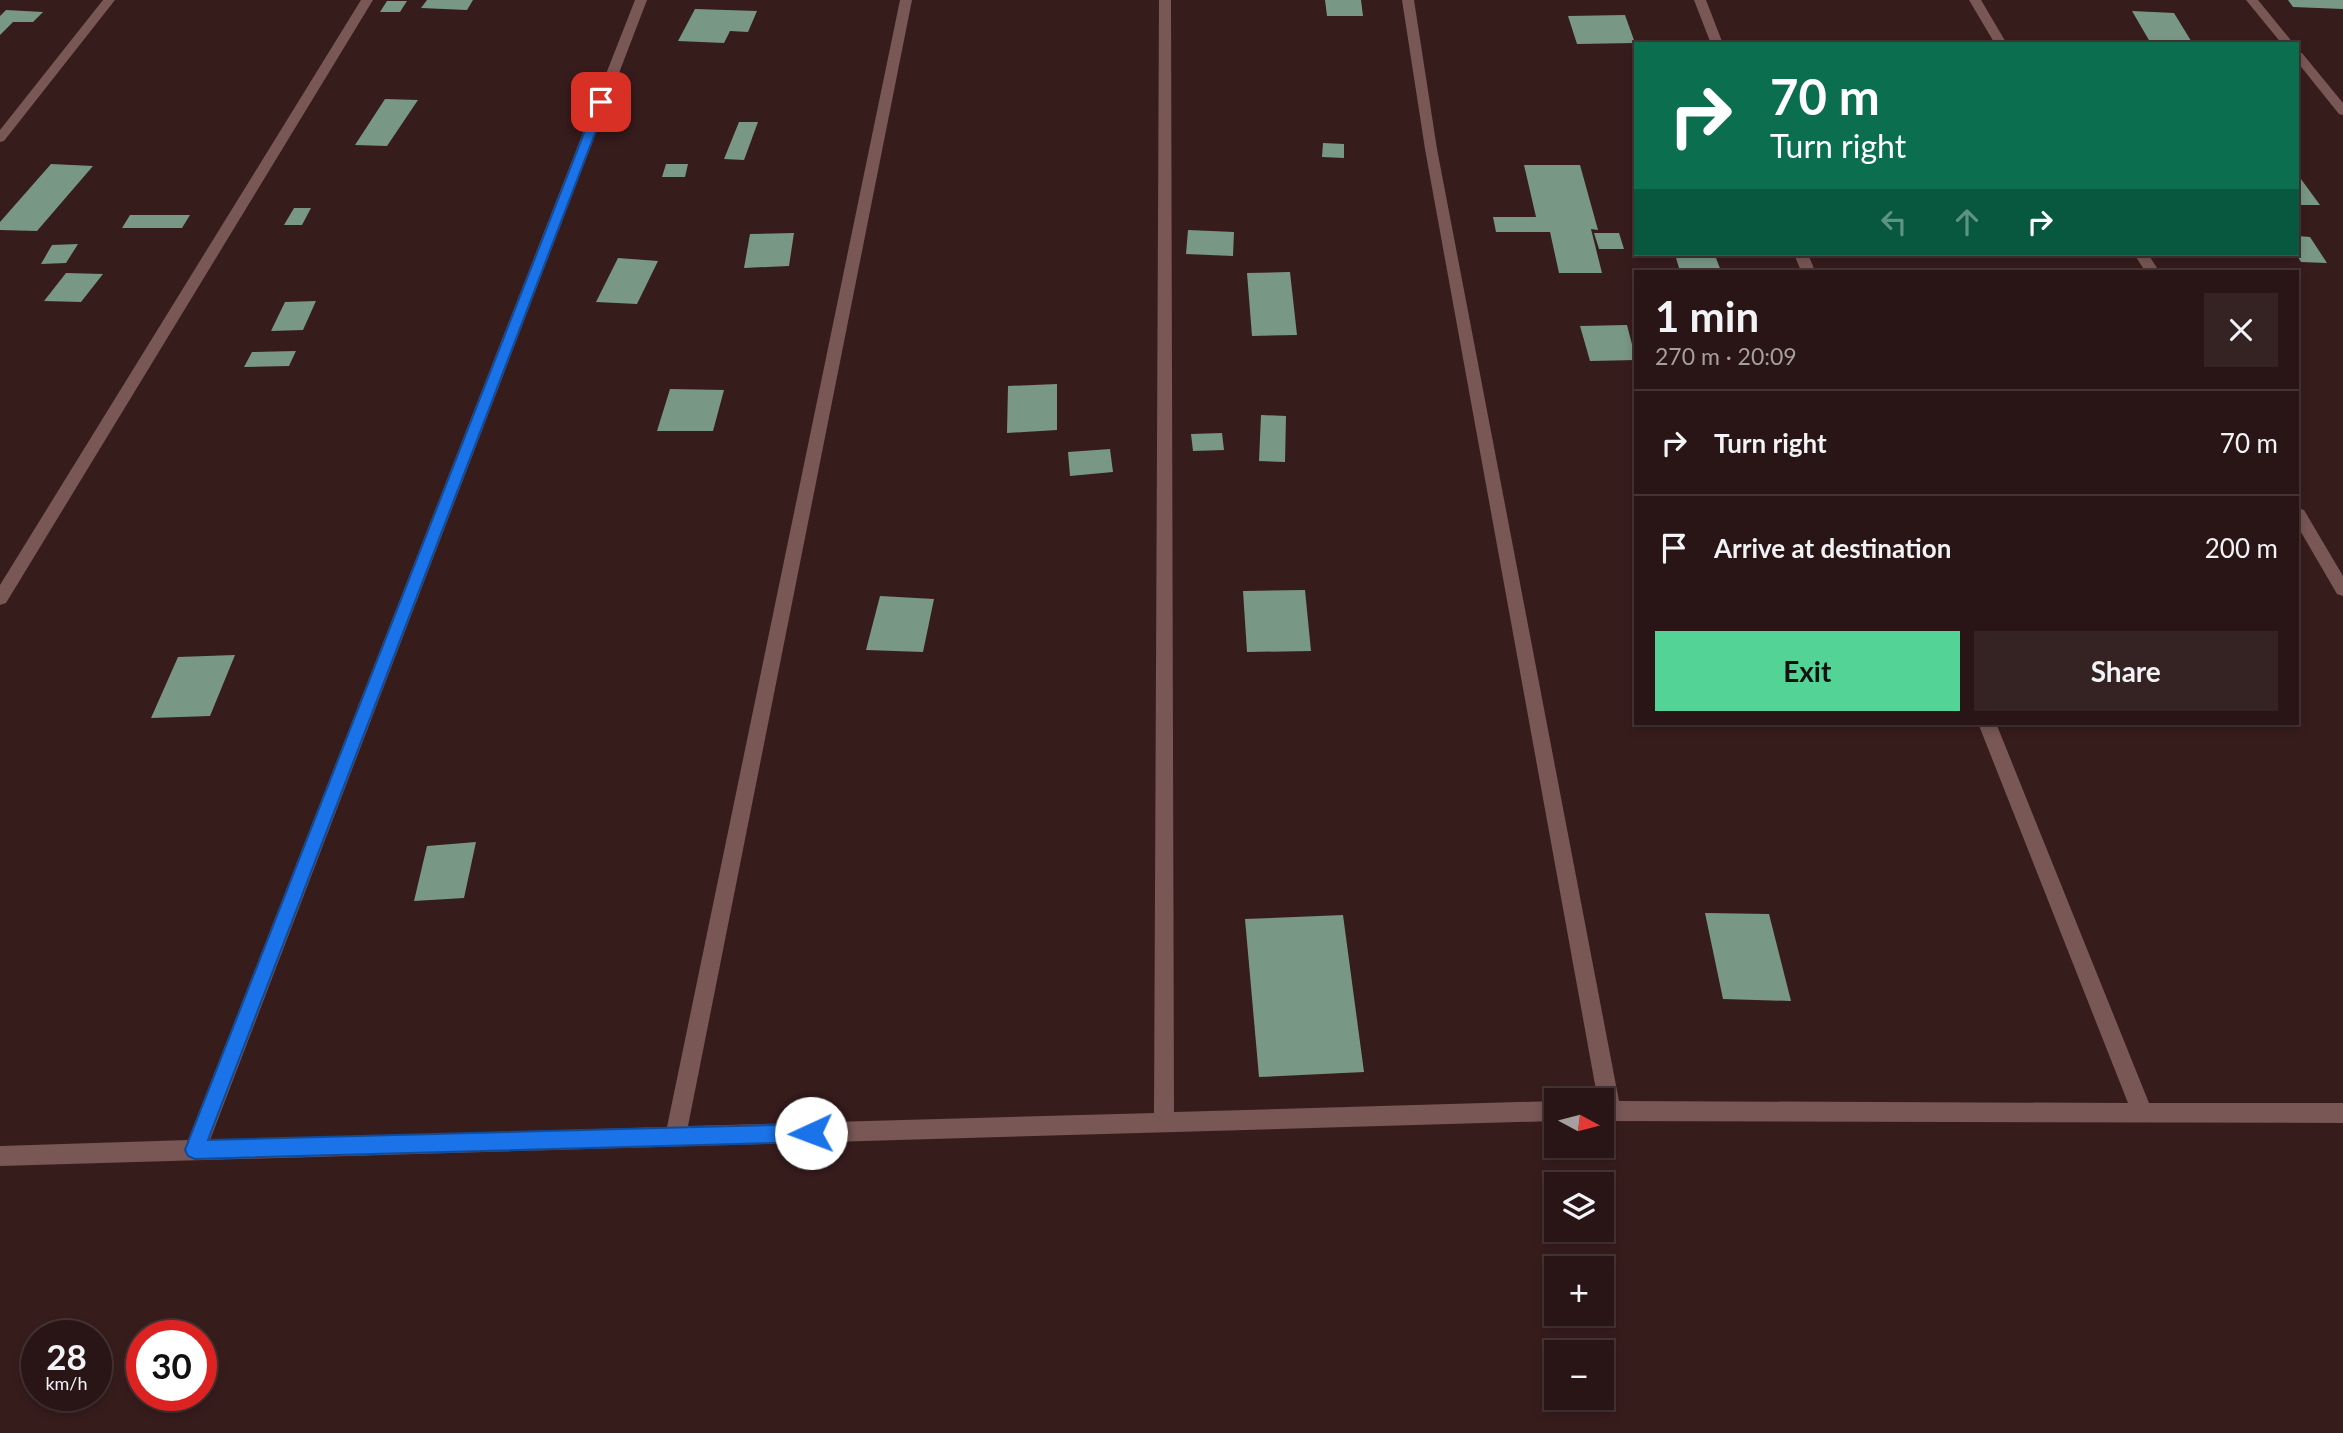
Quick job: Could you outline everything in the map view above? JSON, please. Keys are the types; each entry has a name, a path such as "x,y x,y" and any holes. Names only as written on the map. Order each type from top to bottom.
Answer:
{"street":[{"path":"0,138 109,0"},
{"path":"0,599 367,0"},
{"path":"195,1150 641,0"},
{"path":"675,1137 906,0"},
{"path":"1164,1122 1166,0"},
{"path":"1408,0 1431,149 1601,1088"},
{"path":"1700,0 1716,42"},
{"path":"1975,0 2000,42"},
{"path":"2252,0 2286,42"},
{"path":"2299,56 2343,111"},
{"path":"2299,516 2343,590"},
{"path":"1988,725 2143,1113"},
{"path":"0,1156 1544,1111"},
{"path":"1614,1111 2343,1113"}],"building":[{"path":"427,0 473,0 467,10 421,8"},
{"path":"1325,0 1361,0 1363,16 1327,16"},
{"path":"2288,0 2343,0 2343,9 2293,7"},
{"path":"387,1 407,1 400,12 380,12"},
{"path":"695,9 757,11 748,32 730,31 724,43 678,41"},
{"path":"6,10 43,12 33,22 13,22 0,35 0,16"},
{"path":"2132,11 2174,13 2192,42 2150,42"},
{"path":"1625,15 1635,42 1577,44 1568,16"},
{"path":"385,99 418,100 387,146 355,145"},
{"path":"739,122 758,122 744,160 724,159"},
{"path":"1323,143 1344,144 1344,158 1322,157"},
{"path":"51,164 93,166 37,231 0,230 0,222"},
{"path":"666,164 688,164 685,177 662,177"},
{"path":"1524,165 1580,165 1598,230 1591,229 1602,273 1559,273 1550,232 1496,232 1493,217 1536,217"},
{"path":"2299,176 2320,205 2299,205"},
{"path":"294,208 311,208 302,225 284,225"},
{"path":"130,215 190,215 182,228 122,228"},
{"path":"1188,230 1234,232 1233,256 1186,254"},
{"path":"794,233 789,266 744,268 750,234"},
{"path":"1594,233 1619,233 1624,249 1599,249"},
{"path":"2299,236 2310,237 2327,263 2301,262 2297,256"},
{"path":"78,244 66,263 41,264 52,245"},
{"path":"618,258 658,261 637,304 596,302"},
{"path":"1676,258 1716,258 1721,270 1680,270"},
{"path":"1290,272 1297,335 1252,336 1247,273"},
{"path":"66,273 103,274 81,302 44,301"},
{"path":"316,301 303,330 271,331 285,302"},
{"path":"1627,325 1634,360 1590,361 1580,326"},
{"path":"296,351 289,366 244,367 252,352"},
{"path":"1057,384 1057,430 1007,433 1008,386"},
{"path":"670,389 724,390 713,431 657,431"},
{"path":"1261,415 1286,416 1285,462 1259,461"},
{"path":"1222,433 1224,450 1193,451 1191,434"},
{"path":"1110,449 1113,472 1070,476 1068,452"},
{"path":"1305,590 1311,651 1247,652 1243,591"},
{"path":"880,596 934,599 923,652 866,650"},
{"path":"235,655 210,716 151,718 178,657"},
{"path":"476,842 464,898 414,901 427,846"},
{"path":"1705,913 1769,914 1791,1001 1723,999"},
{"path":"1343,915 1364,1072 1259,1077 1245,919"}],"route":[{"path":"601,102 195,1150 811,1133"}]}
